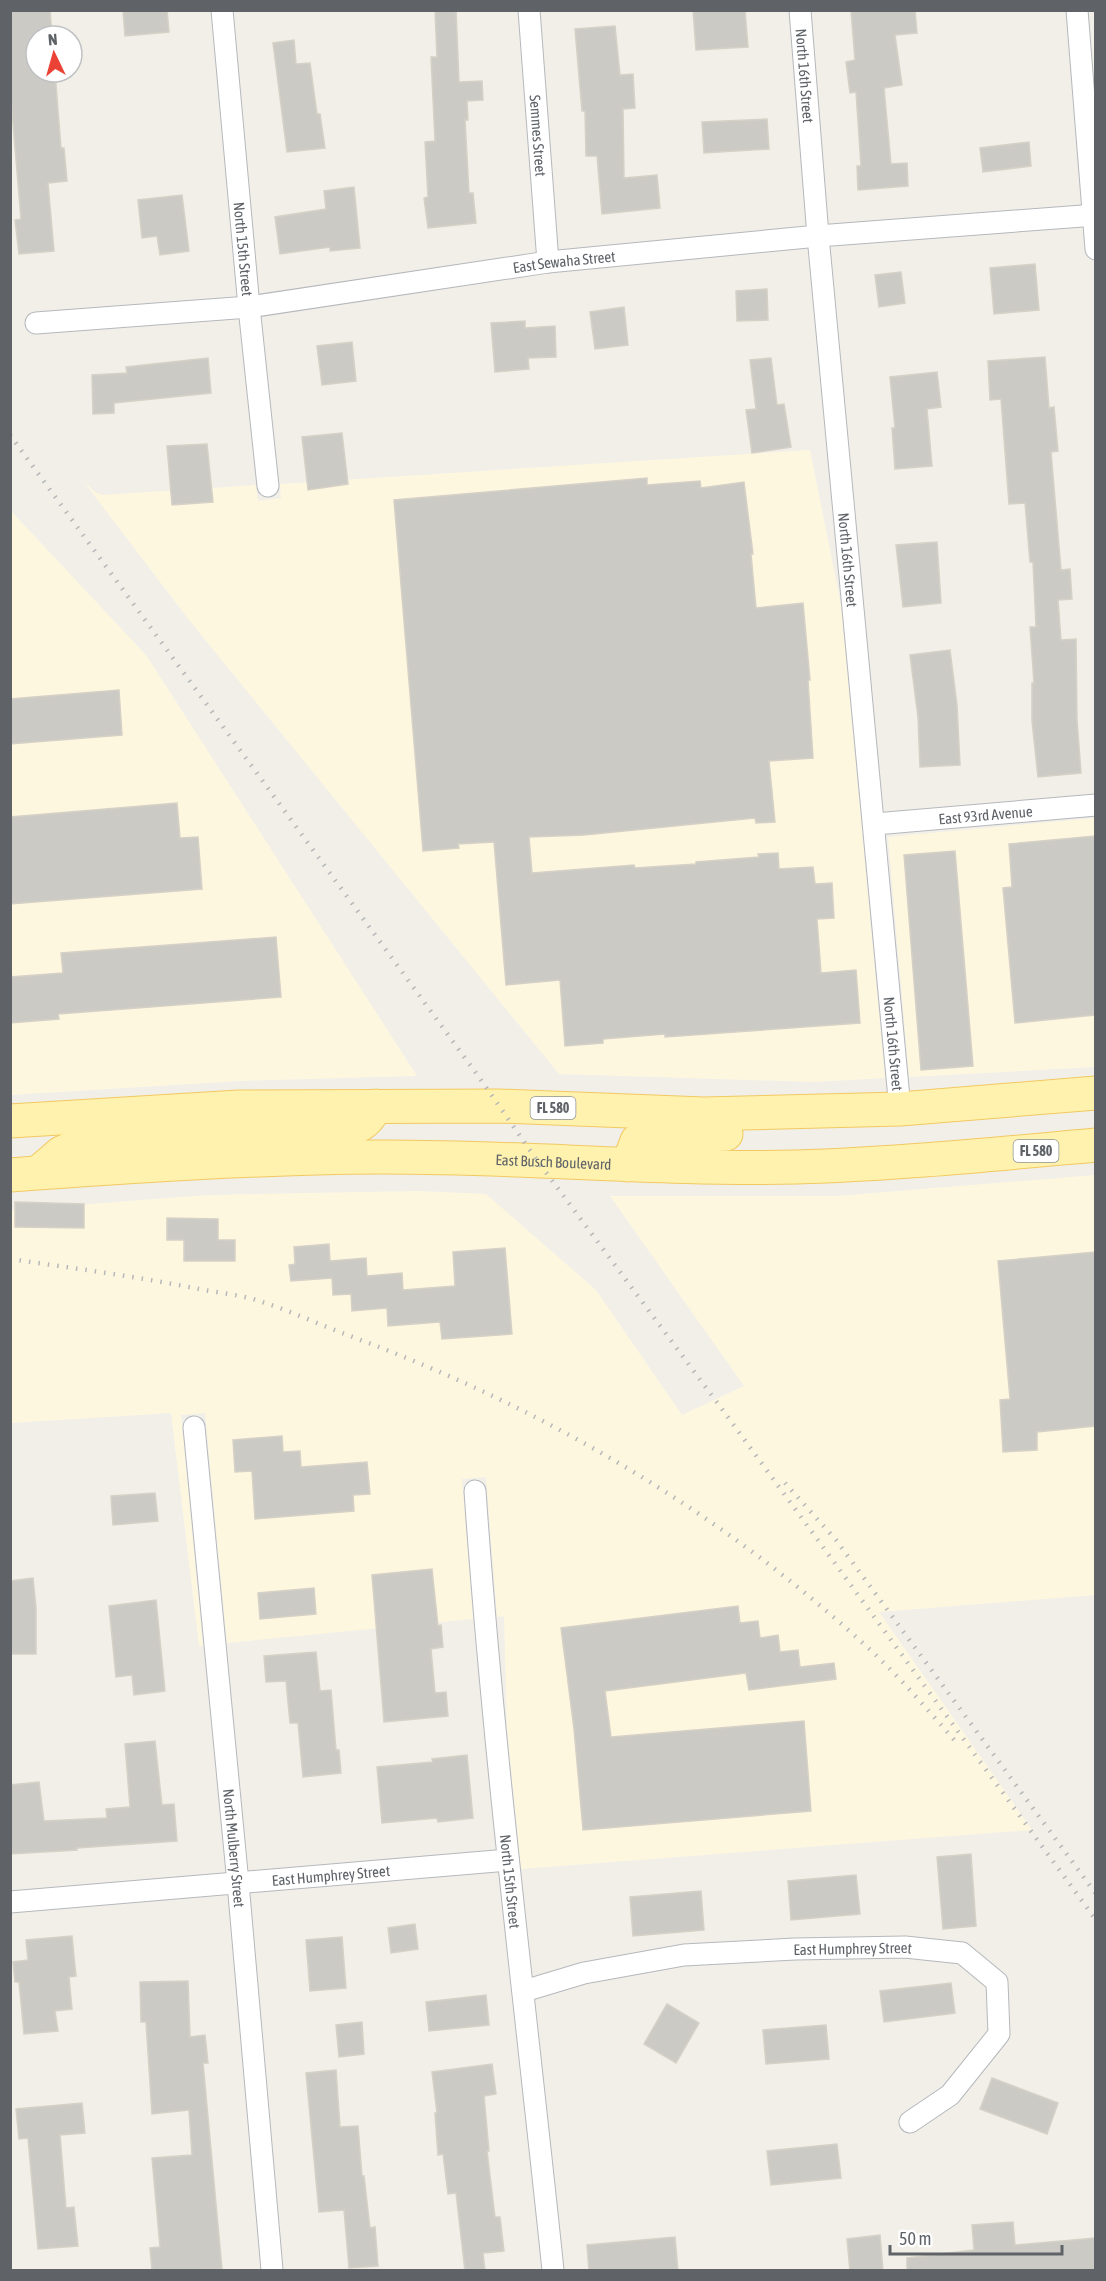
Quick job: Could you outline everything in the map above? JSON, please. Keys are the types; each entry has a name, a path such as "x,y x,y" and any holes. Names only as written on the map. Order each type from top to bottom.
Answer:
{"main road":[{"name":"FL 580","path":"10,1120 239,1107 499,1106 704,1114 900,1109 1095,1093"},
{"path":"24,1174 81,1144 337,1131 363,1124 369,1119 376,1106"},
{"path":"628,1165 637,1142 643,1138 811,1130 824,1125 837,1110"},
{"name":"East Busch Boulevard","path":"24,1174 366,1158 536,1159 686,1168 884,1164 1095,1146"}],"street":[{"name":"North 15th Street","path":"222,10 268,486"},
{"name":"Semmes Street","path":"529,10 548,262"},
{"name":"North 16th Street","path":"800,10 818,236 900,1109"},
{"path":"1077,10 1095,249"},
{"name":"East Sewaha Street","path":"36,323 249,307 548,262 818,236 1094,215"},
{"name":"East 93rd Avenue","path":"875,824 1095,805"},
{"name":"North Mulberry Street","path":"194,1427 238,1883 272,2271"},
{"name":"North 15th Street","path":"475,1491 481,1582 508,1860 553,2271"},
{"name":"East Humphrey Street","path":"10,1902 508,1860"},
{"name":"East Humphrey Street","path":"524,1991 584,1973 684,1955 795,1948 904,1947 962,1953 997,1982 999,2034 950,2095 910,2122"}],"shaded area":[{"path":"810,450 841,605 885,1078 814,1082 559,1074 189,620 84,482 102,495 256,485 258,501 281,498 280,484"},
{"path":"10,510 146,655 417,1076 240,1081 11,1095"},
{"path":"1095,818 1095,1067 909,1077 888,837"},
{"path":"1095,1175 1095,1595 879,1612 1032,1830 521,1869 507,1729 504,1616 497,1617 486,1477 462,1479 473,1619 227,1643 205,1413 181,1415 203,1646 199,1646 171,1413 11,1423 11,1210 207,1195 419,1191 486,1194 596,1290 682,1415 744,1386 610,1196 836,1196"}],"building":[{"path":"10,10 50,10 51,24 24,24 24,84 56,84 61,148 64,148 67,181 48,183 54,251 19,254 15,220 21,219 10,88"},
{"path":"123,10 167,10 169,32 125,36"},
{"path":"435,10 456,10 459,82 482,81 483,100 467,101 468,120 465,120 469,193 473,193 476,223 428,228 424,198 428,197 425,142 435,141 431,57 437,57"},
{"path":"693,10 745,10 748,47 696,50"},
{"path":"851,10 915,10 917,33 895,35 902,85 884,88 891,164 907,163 908,186 858,190 857,166 861,166 856,92 850,93 846,62 855,60"},
{"path":"615,26 620,75 633,74 635,108 623,109 624,178 657,175 660,208 602,214 597,156 586,156 585,111 582,111 575,29"},
{"path":"294,40 296,64 310,63 317,114 320,114 325,148 287,152 273,43"},
{"path":"767,119 769,149 704,153 702,122"},
{"path":"1029,142 1031,166 983,172 980,148"},
{"path":"354,187 360,248 330,251 330,247 280,254 275,217 326,209 324,191"},
{"path":"182,195 189,251 160,255 157,236 142,238 138,200"},
{"path":"1035,264 1039,310 994,314 990,268"},
{"path":"901,272 905,303 879,307 875,275"},
{"path":"767,289 768,320 737,321 736,291"},
{"path":"624,307 628,345 595,349 590,312"},
{"path":"525,321 525,328 555,326 556,357 528,358 529,369 495,372 491,323"},
{"path":"352,342 356,381 322,385 317,346"},
{"path":"1045,357 1049,408 1054,407 1058,451 1051,452 1061,570 1070,569 1072,599 1058,600 1061,640 1076,639 1077,720 1081,773 1038,777 1032,721 1032,683 1034,683 1030,627 1036,627 1033,562 1030,562 1025,503 1009,504 1001,399 990,400 988,361"},
{"path":"208,358 211,393 114,403 114,413 93,414 92,375 127,373 126,367"},
{"path":"771,358 777,405 784,404 791,447 752,453 746,410 756,409 750,360"},
{"path":"937,372 941,407 927,409 932,466 895,469 892,428 895,428 890,377"},
{"path":"342,433 348,484 308,490 302,437"},
{"path":"207,444 213,502 172,505 167,446"},
{"path":"647,478 647,485 700,481 701,488 744,482 753,554 751,554 756,608 803,603 810,680 808,680 813,758 769,761 775,822 756,823 755,818 584,835 529,837 532,873 634,865 635,868 696,864 696,862 759,857 758,854 778,853 779,869 813,867 815,884 832,883 834,918 817,919 821,973 856,970 860,1023 665,1037 665,1034 603,1039 603,1043 565,1046 560,980 506,985 494,842 458,844 459,848 423,851 394,500"},
{"path":"937,542 941,603 903,607 896,545"},
{"path":"950,650 957,705 960,765 920,767 918,717 910,655"},
{"path":"119,690 122,735 10,744 10,699"},
{"path":"177,803 180,838 198,837 202,889 10,904 10,817"},
{"path":"1095,836 1095,1015 1015,1023 1003,888 1012,887 1009,844"},
{"path":"955,851 973,1066 921,1070 904,855"},
{"path":"276,937 281,997 58,1014 59,1019 10,1023 10,977 63,973 61,953"},
{"path":"15,1202 84,1204 84,1228 15,1227"},
{"path":"167,1218 218,1219 218,1240 235,1240 235,1261 184,1261 184,1240 167,1240"},
{"path":"329,1244 330,1261 366,1258 367,1276 402,1273 403,1290 455,1286 453,1252 505,1248 512,1334 442,1339 440,1322 388,1326 387,1308 352,1311 351,1294 333,1295 332,1278 291,1281 289,1265 295,1264 294,1247"},
{"path":"1095,1252 1095,1426 1037,1432 1037,1450 1003,1452 1000,1400 1010,1399 998,1261"},
{"path":"282,1436 283,1452 300,1451 301,1467 367,1462 370,1494 353,1495 354,1511 255,1519 252,1471 235,1472 233,1440"},
{"path":"155,1493 158,1521 113,1525 111,1496"},
{"path":"432,1569 438,1626 441,1625 443,1647 431,1649 435,1693 446,1692 448,1716 384,1722 372,1575"},
{"path":"33,1578 36,1608 36,1654 10,1654 10,1581"},
{"path":"314,1588 316,1614 260,1619 258,1593"},
{"path":"156,1600 165,1691 134,1695 132,1675 116,1677 109,1606"},
{"path":"738,1606 740,1623 758,1621 760,1638 778,1635 780,1652 798,1650 800,1667 834,1663 836,1679 749,1690 746,1673 605,1691 611,1737 804,1721 811,1811 583,1830 574,1729 561,1628"},
{"path":"316,1652 320,1691 331,1690 336,1750 339,1750 341,1773 303,1777 298,1723 290,1723 286,1681 266,1682 264,1656"},
{"path":"155,1741 162,1805 174,1804 177,1841 10,1854 10,1785 39,1782 44,1821 107,1818 106,1809 130,1807 125,1744"},
{"path":"467,1755 473,1818 438,1822 437,1818 382,1823 377,1767 433,1762 432,1759"},
{"path":"971,1854 976,1926 943,1929 937,1857"},
{"path":"856,1875 860,1914 791,1920 788,1881"},
{"path":"701,1891 704,1930 633,1936 630,1897"},
{"path":"415,1924 418,1949 391,1953 388,1928"},
{"path":"72,1936 76,1976 69,1977 72,2009 55,2011 58,2031 24,2034 19,1982 15,1982 13,1962 28,1960 26,1940"},
{"path":"342,1937 346,1988 310,1991 306,1940"},
{"path":"188,1981 190,2037 205,2035 208,2063 203,2063 222,2269 152,2271 150,2248 160,2247 152,2158 192,2155 189,2110 152,2114 146,2022 141,2022 140,1982"},
{"path":"951,1983 955,2013 884,2022 880,1991"},
{"path":"486,1995 489,2025 429,2031 426,2002"},
{"path":"667,2004 699,2023 676,2063 644,2044"},
{"path":"362,2022 364,2054 339,2057 336,2025"},
{"path":"826,2025 829,2059 766,2064 763,2030"},
{"path":"492,2064 496,2094 484,2096 489,2151 487,2151 495,2217 500,2217 504,2251 483,2253 485,2271 465,2271 456,2193 448,2194 443,2154 438,2155 435,2113 437,2113 432,2072"},
{"path":"336,2070 340,2127 358,2126 362,2176 364,2176 370,2228 375,2227 378,2266 349,2268 344,2210 319,2212 306,2073"},
{"path":"992,2078 1058,2103 1047,2134 980,2109"},
{"path":"82,2103 85,2133 60,2135 66,2208 74,2207 78,2246 38,2249 28,2138 19,2139 16,2109"},
{"path":"837,2144 841,2178 771,2185 767,2151"},
{"path":"1013,2222 1015,2245 1095,2238 1095,2271 907,2271 907,2258 974,2250 972,2225"},
{"path":"880,2235 883,2271 850,2271 847,2239"},
{"path":"675,2237 678,2271 589,2271 587,2245"}],"railway":[{"path":"10,435 481,1080 536,1159 1096,1920"},
{"path":"10,1259 253,1299 421,1364 557,1429 623,1466 687,1506 809,1596 890,1669 956,1742"},
{"path":"785,1483 836,1540 1096,1894"}]}
